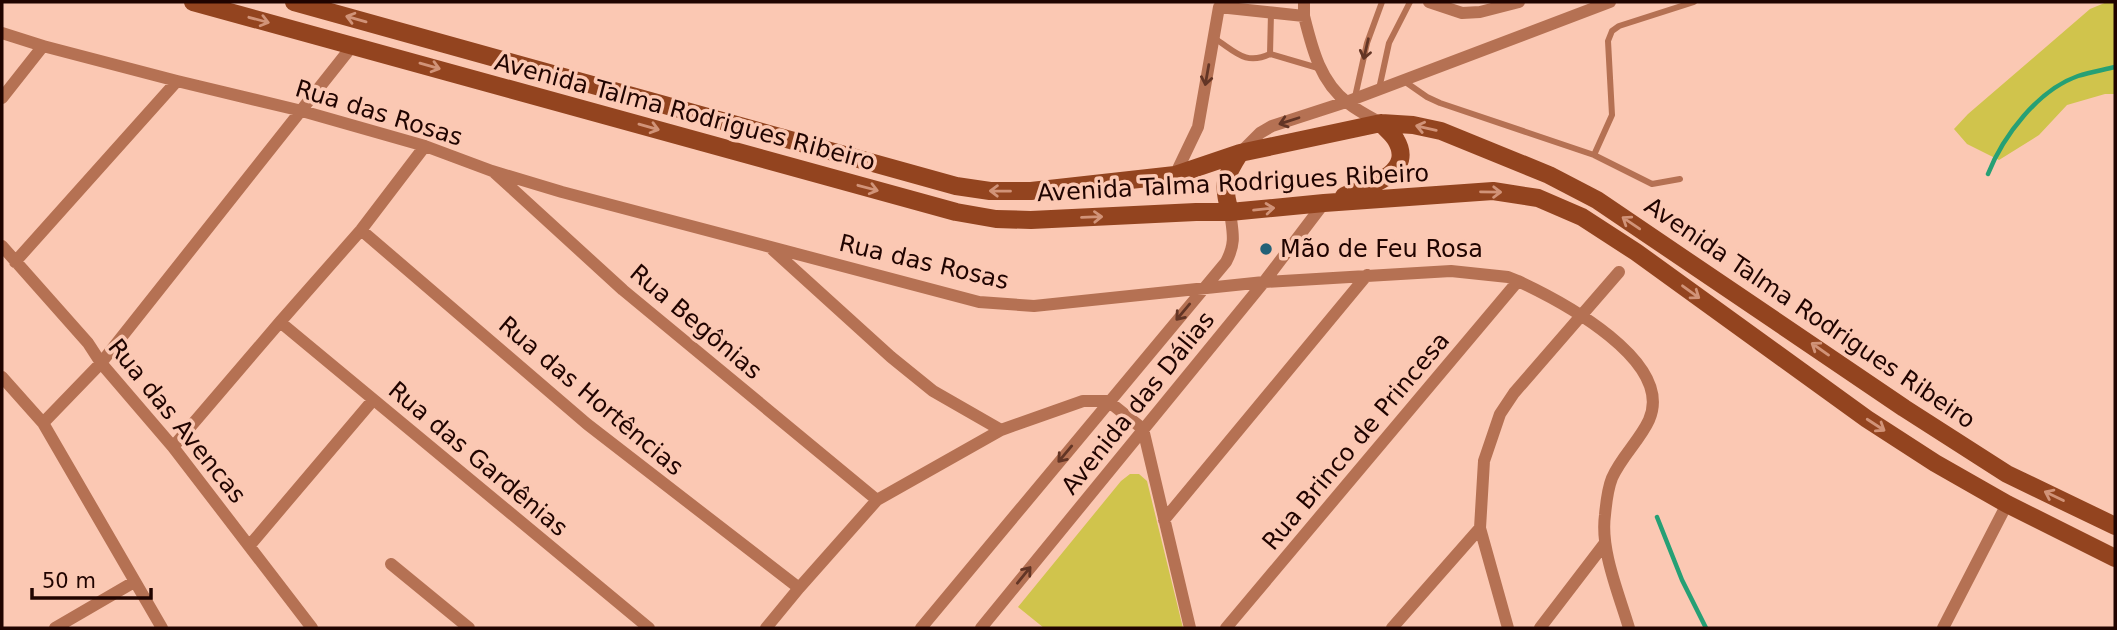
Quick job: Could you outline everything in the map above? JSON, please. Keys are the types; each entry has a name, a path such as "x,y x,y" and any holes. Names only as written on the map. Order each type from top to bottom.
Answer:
{"main road":[{"name":"Avenida Talma Rodrigues Ribeiro","path":"193,2 956,212 996,219 1230,212 1493,191 1538,198 1582,217 1636,252 1867,419 1935,463 2007,504 2115,558"},
{"name":"Avenida Talma Rodrigues Ribeiro","path":"294,2 956,186 990,191 1031,191 1175,176 1240,153 1381,123 1413,125 1441,131 1549,175 1597,200 1904,408 2007,474 2115,526"},
{"path":"1324,203 1377,184 1400,164 1401,153 1396,141 1381,123"},
{"path":"1230,212 1224,186 1227,174 1240,153"}],"street":[{"path":"1304,2 1304,16 1313,55 1319,68 1351,100 1381,123"},
{"path":"1429,2 1462,13 1480,12 1519,2"},
{"path":"1240,153 1260,133 1272,126 1351,100 1610,2"},
{"path":"1175,176 1198,127 1220,5 1251,6 1271,13 1304,16"},
{"name":"Rua das Rosas","path":"2,33 177,82 302,111 425,146 492,171 562,192 979,302 1034,306 1265,282 1451,271 1508,277 1582,314 1624,349 1641,368 1652,387 1654,406 1648,422 1612,478 1604,517 1605,543 1629,628"},
{"path":"43,423 101,363 353,45"},
{"path":"2,98 43,46"},
{"path":"15,262 177,82"},
{"path":"173,447 361,230 425,146"},
{"name":"Rua Begônias","path":"492,171 623,290 877,500"},
{"name":"Avenida das Dálias","path":"981,628 1265,282 1324,203"},
{"name":"Avenida das Dálias","path":"920,628 1226,262 1234,238 1230,212"},
{"name":"Rua das Hortências","path":"361,230 587,424 799,588"},
{"name":"Rua das Avencas","path":"2,246 88,343 101,363 173,447 312,628"},
{"path":"770,247 891,357 933,391 1001,430"},
{"path":"1508,628 1480,528 1484,461 1500,414 1514,393 1619,272"},
{"path":"1164,520 1367,275"},
{"name":"Rua Brinco de Princesa","path":"1226,628 1518,281"},
{"name":"Rua das Gardênias","path":"280,322 649,628"},
{"path":"2,377 43,423 162,628"},
{"path":"250,545 373,400"},
{"path":"766,628 877,500 1001,430 1083,401 1108,401 1143,429 1190,628"},
{"path":"1943,628 2007,504"},
{"path":"1392,628 1480,528"},
{"path":"1540,628 1605,543"},
{"path":"391,564 469,628"},
{"path":"55,628 134,582"}],"lane":[{"path":"1351,100 1382,2"},
{"path":"1379,89 1390,43 1410,2"},
{"path":"1594,155 1612,115 1608,41 1612,31 1619,26 1694,2"},
{"path":"1270,54 1271,13"},
{"path":"1214,38 1250,59 1258,60 1270,54 1319,68"},
{"path":"1402,80 1440,103 1594,155 1652,184 1680,179"}],"shaded area":[{"path":"2107,2 2115,2 2115,94 2105,94 2067,105 2039,135 1999,160 1967,144 1954,129 1968,114 2090,9"},
{"path":"1130,474 1139,474 1147,481 1183,628 1044,628 1018,607 1121,481"}],"waterway":[{"path":"1988,174 2013,130 2049,92 2078,76 2115,67"},
{"path":"1657,517 1682,580 1706,628"}],"place":[{"name":"Mão de Feu Rosa","path":"1266,249"}]}
